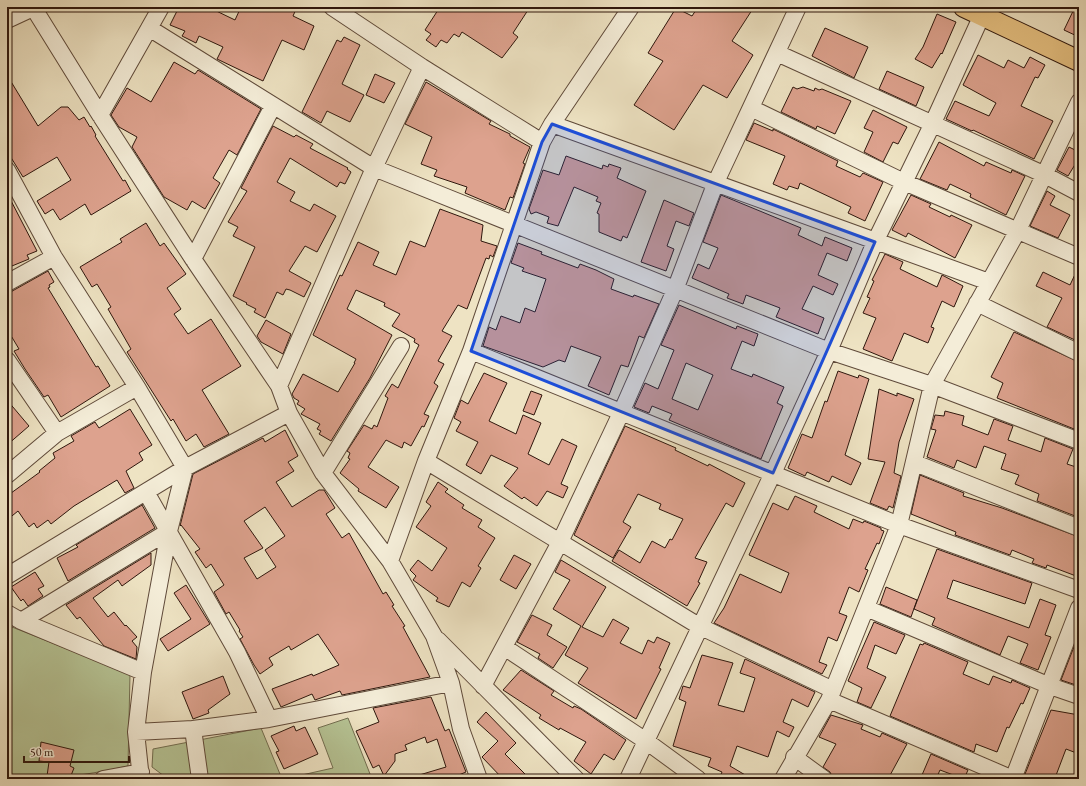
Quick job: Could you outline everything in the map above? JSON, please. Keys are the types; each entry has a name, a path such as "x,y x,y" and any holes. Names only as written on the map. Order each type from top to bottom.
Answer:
{"main road":[{"path":"977,10 1079,61"}],"street":[{"path":"100,115 161,7"},
{"path":"332,7 348,11 422,67 542,142"},
{"path":"390,561 426,461 471,351 542,142 552,124 631,7"},
{"path":"483,686 560,542 621,412 675,290 716,182 798,7"},
{"path":"7,20 34,8 100,115 193,259 279,386 289,413 323,473 390,561 434,636 451,683 461,730 479,779"},
{"path":"628,779 699,626 773,473 875,242 932,125 977,10"},
{"path":"149,28 374,168 828,351 932,385 1079,441"},
{"path":"777,53 932,125 1044,174 1079,193"},
{"path":"279,386 374,168 422,67"},
{"path":"782,779 831,695 898,525 915,463 932,385 1017,232 1079,102"},
{"path":"193,259 273,106"},
{"path":"751,108 904,182 1017,232 1079,257"},
{"path":"552,124 716,182 875,242 989,282"},
{"path":"7,170 13,191 137,387 185,468 169,531 143,672 136,732 141,775 103,779"},
{"path":"7,283 54,256"},
{"path":"977,303 1079,353"},
{"path":"323,473 401,346"},
{"path":"471,351 898,525 1079,590"},
{"path":"7,360 57,433"},
{"path":"7,475 57,433 137,387"},
{"path":"7,576 185,468 289,413"},
{"path":"426,461 699,626 831,695 1013,779 1079,608"},
{"path":"915,463 1079,528"},
{"path":"146,492 237,652 269,719"},
{"path":"21,621 169,531"},
{"path":"866,608 1050,686 1079,696"},
{"path":"7,613 21,621 143,672"},
{"path":"434,636 576,779"},
{"path":"504,648 646,741 698,779"},
{"path":"136,732 193,729 269,719 451,683"},
{"path":"193,729 200,779"},
{"path":"794,757 824,779"}],"highlighted area":[{"path":"552,124 875,242 773,473 471,351 542,142"}],"green space":[{"path":"7,625 130,674 128,766 53,778 7,778"},
{"path":"348,718 372,779 284,779 333,768 318,728"},
{"path":"261,728 282,779 168,779 152,767 153,749"}],"building":[{"path":"179,7 208,7 235,20 241,7 297,7 293,16 314,26 304,50 282,40 263,81 217,59 223,47 199,36 196,43 182,36 185,31 170,25"},
{"path":"440,7 530,7 513,33 518,37 502,58 462,32 459,37 454,34 447,43 441,40 436,47 426,40 431,34 425,30"},
{"path":"698,7 754,7 732,41 753,55 727,98 703,85 674,130 634,105 663,61 648,53 676,8 692,16"},
{"path":"1075,7 1079,7 1079,37 1064,30"},
{"path":"937,14 956,22 942,54 941,53 932,68 915,59 923,47"},
{"path":"825,28 868,47 854,78 812,56"},
{"path":"344,37 360,45 342,84 364,95 350,122 327,111 321,123 302,112 337,40 341,42"},
{"path":"978,55 1004,68 1008,60 1024,68 1030,57 1045,65 1038,78 1035,77 1021,106 1053,121 1034,159 946,119 955,101 989,116 996,103 963,85"},
{"path":"174,62 195,74 198,70 261,109 237,155 229,150 213,178 220,183 205,209 192,201 187,210 164,197 132,147 137,137 119,127 111,115 127,88 151,102"},
{"path":"887,71 924,87 916,106 879,89"},
{"path":"375,74 395,83 384,103 366,95"},
{"path":"7,75 38,126 61,107 68,107 79,120 84,117 90,127 91,126 96,135 95,136 123,181 125,180 131,191 91,215 85,204 60,220 53,209 45,214 37,201 71,180 57,157 23,177 7,151"},
{"path":"426,82 491,121 489,124 510,134 510,136 530,147 523,163 525,164 513,198 510,197 505,210 465,193 467,187 434,176 437,170 421,164 432,137 405,124"},
{"path":"793,87 797,89 803,87 814,91 815,88 819,90 822,89 851,101 835,134 817,126 816,129 781,112"},
{"path":"873,110 907,127 898,144 893,142 883,162 864,152 873,132 864,128"},
{"path":"754,123 773,131 773,129 838,161 836,166 860,177 863,173 883,182 865,221 848,213 851,207 800,183 798,189 789,186 787,190 773,184 785,156 746,140"},
{"path":"273,126 294,137 296,135 313,144 310,148 348,168 347,169 351,172 345,184 340,182 337,187 290,158 277,182 295,192 290,201 310,211 314,204 336,216 317,252 305,246 289,271 311,283 304,297 286,289 283,295 277,292 265,318 254,312 256,309 233,296 255,247 233,236 238,227 228,222 247,191 241,188"},
{"path":"939,142 984,166 986,162 1011,173 1012,170 1025,176 1006,215 970,197 971,194 950,184 947,190 920,179"},
{"path":"1069,147 1079,152 1079,158 1068,176 1057,170"},
{"path":"566,156 602,169 603,165 608,167 609,164 621,168 617,178 646,191 627,238 623,236 621,241 599,232 599,214 597,213 601,203 596,201 598,197 574,187 558,226 547,223 549,217 536,212 531,214 529,209 543,170 559,175"},
{"path":"1047,191 1055,196 1050,205 1070,215 1058,238 1030,226"},
{"path":"7,193 37,251 27,255 29,259 7,268"},
{"path":"721,195 801,228 798,235 822,246 825,237 852,248 847,261 827,253 818,275 838,284 833,295 813,286 802,309 824,318 818,334 776,317 780,308 746,295 743,304 727,298 729,294 692,278 698,264 709,269 718,248 703,242"},
{"path":"911,195 931,204 929,207 972,225 955,258 908,233 906,237 892,230"},
{"path":"664,200 694,213 689,226 676,221 667,246 674,249 666,271 641,262"},
{"path":"440,209 483,225 481,241 497,246 493,257 490,255 489,259 486,258 467,309 458,305 442,331 452,336 438,361 444,364 434,383 438,386 424,414 429,416 424,427 422,426 411,446 404,442 402,448 386,440 368,467 399,487 386,508 358,491 359,489 340,473 350,459 348,458 350,453 347,451 364,425 372,429 374,425 377,427 388,398 385,396 392,384 398,388 419,345 414,342 415,339 392,326 400,314 384,306 385,303 356,290 347,309 392,335 370,378 331,441 319,434 321,431 317,429 320,424 301,414 305,409 297,404 299,401 294,398 292,394 303,374 338,392 355,363 356,359 313,335 340,275 342,276 358,242 379,252 373,265 396,275 410,241 425,247"},
{"path":"146,223 160,246 164,243 186,274 167,288 181,309 174,314 188,334 211,319 241,366 202,390 229,434 204,447 196,434 186,441 173,419 171,421 127,352 131,349 108,309 111,307 97,284 92,287 80,267 122,242 120,239"},
{"path":"518,243 542,252 541,254 578,268 580,264 596,270 614,279 611,289 659,304 644,338 639,336 628,367 621,365 609,395 588,386 601,357 571,346 565,362 559,360 543,367 483,346 489,327 496,330 501,316 520,323 525,308 535,312 546,279 522,271 524,268 511,263"},
{"path":"885,254 903,262 900,269 937,287 942,275 963,286 954,307 942,301 931,327 934,328 928,343 904,333 892,361 863,349 876,318 863,313 870,298 867,297 874,281 872,280"},
{"path":"1079,266 1079,334 1075,340 1047,327 1062,298 1036,286 1043,272 1070,285"},
{"path":"48,271 54,282 49,285 50,287 48,288 96,367 98,366 110,386 61,417 48,395 44,397 25,369 14,351 19,349 7,329 7,294"},
{"path":"679,305 736,329 737,326 758,334 754,346 742,341 731,369 752,377 753,374 784,387 777,403 783,406 761,459 669,420 672,414 652,406 649,413 634,407 645,383 658,389 674,350 661,345","holes":["686,363 713,375 698,410 672,399"]},
{"path":"266,320 291,334 283,354 261,342 257,336"},
{"path":"1014,332 1079,362 1079,431 997,398 1003,383 991,377"},
{"path":"838,371 858,378 859,375 869,379 845,455 861,463 851,485 832,476 829,482 807,472 805,476 788,468 802,434 812,438 825,401 827,402"},
{"path":"484,373 507,383 489,421 516,434 523,415 541,423 528,454 549,465 562,439 577,446 561,484 568,487 563,498 547,491 537,506 524,497 522,499 504,486 518,468 491,455 481,474 466,465 478,442 456,431 461,422 454,418 461,400 468,404"},
{"path":"879,389 897,396 897,393 914,399 899,442 894,473 901,476 893,508 889,506 887,510 870,503 885,462 868,459"},
{"path":"531,391 542,395 534,415 523,411"},
{"path":"7,400 29,426 7,445"},
{"path":"130,409 152,445 139,453 143,460 126,471 134,488 125,493 117,480 74,506 51,524 48,520 37,528 34,523 29,527 18,511 7,520 7,496 40,472 39,471 55,458 53,453 74,441 71,436 95,422 99,428"},
{"path":"945,411 964,416 962,425 988,435 994,419 1013,426 1008,440 1041,452 1045,438 1073,449 1067,464 1079,468 1079,505 1075,516 1037,501 1039,494 1015,484 1019,475 1001,469 1006,454 984,446 976,468 957,460 954,468 927,457 936,430 931,429 935,415 944,416"},
{"path":"625,426 676,448 675,450 708,466 709,464 745,483 733,507 726,503 695,558 707,562 698,582 700,583 687,606 612,561 619,550 640,563 652,541 665,548 670,539 672,540 683,519 659,509 661,504 638,494 623,522 631,527 613,558 574,535"},
{"path":"285,430 298,456 288,462 294,471 276,482 292,507 319,490 324,490 335,508 326,514 342,538 349,533 383,594 386,592 394,605 392,606 405,626 403,627 430,677 342,695 340,691 315,700 312,694 281,707 272,689 312,674 313,676 339,665 318,634 291,650 289,646 269,658 273,665 260,674 240,639 243,637 239,631 240,630 229,612 226,614 214,592 224,585 211,564 206,568 195,552 200,549 181,525 180,526 193,474 263,438 265,442","holes":["265,507 285,536 265,550 276,567 257,579 244,558 263,548 244,521"]},
{"path":"920,475 964,493 963,496 1002,508 1079,537 1079,568 1076,576 1047,565 1046,568 1032,563 1034,559 1012,550 1010,555 955,535 956,532 911,514"},
{"path":"438,482 448,489 445,492 464,505 462,508 482,520 478,527 495,538 478,566 481,568 470,587 462,582 449,607 436,601 438,598 413,580 416,576 410,570 418,560 432,571 447,548 416,527 431,506 426,502"},
{"path":"795,496 817,506 814,512 849,529 853,519 863,523 864,521 881,528 881,530 884,531 879,544 877,543 865,569 868,570 859,592 849,587 839,613 847,616 837,641 828,637 819,662 827,665 822,674 714,623 724,608 740,574 781,593 789,573 749,555 773,503 788,510"},
{"path":"142,505 155,528 68,581 57,558 78,547 76,545"},
{"path":"937,549 1032,583 1025,604 953,580 947,598 1029,628 1040,599 1056,605 1045,635 1051,637 1038,670 1020,663 1028,644 1008,636 1000,655 932,625 935,618 914,609"},
{"path":"151,553 151,565 122,586 118,580 93,598 108,617 114,612 125,626 126,625 137,637 132,641 137,647 136,659 104,646 80,617 77,619 66,605"},
{"path":"514,555 531,564 516,589 500,580"},
{"path":"561,560 606,587 582,627 603,637 613,619 629,628 620,643 642,654 648,640 654,643 657,637 670,643 659,668 661,669 636,719 578,683 588,668 565,655 581,626 553,609 570,580 555,572"},
{"path":"35,572 44,586 38,589 43,596 28,606 23,599 21,601 11,587"},
{"path":"186,585 210,624 168,651 160,639 191,619 174,593"},
{"path":"886,587 917,600 911,617 880,604"},
{"path":"532,615 552,625 547,635 567,647 553,668 538,658 540,654 517,642"},
{"path":"874,622 905,635 896,654 875,645 867,668 886,677 871,708 857,702 862,688 848,681"},
{"path":"1079,634 1079,686 1061,680"},
{"path":"924,643 968,662 963,674 989,685 993,676 1011,683 1012,680 1030,688 1023,704 1021,703 1009,728 1007,727 997,752 976,744 974,752 890,716 920,644 923,645"},
{"path":"702,655 733,663 718,705 744,712 755,678 740,673 745,659 815,692 808,707 792,699 783,722 794,727 789,737 777,731 768,757 737,746 730,766 752,779 719,779 722,772 708,766 711,758 673,746 686,702 679,699 683,686 690,688"},
{"path":"521,670 554,691 551,695 573,708 574,706 581,709 626,740 614,760 604,754 591,774 574,761 586,742 560,728 559,730 539,718 541,715 503,690"},
{"path":"223,676 230,694 208,710 209,713 193,719 182,692"},
{"path":"431,697 445,731 449,729 466,772 449,779 416,779 416,776 446,767 437,739 427,743 425,737 405,745 407,750 395,754 395,761 384,776 379,765 373,768 356,731 379,722 373,708"},
{"path":"1051,710 1079,715 1079,754 1066,749 1055,778 1057,779 1023,779"},
{"path":"486,712 516,743 505,754 530,779 503,779 482,757 498,741 477,722"},
{"path":"831,715 863,725 861,729 880,737 882,733 907,744 888,779 833,779 830,772 823,767 836,744 819,737"},
{"path":"294,726 296,731 305,727 318,754 284,769 276,752 279,751 271,736"},
{"path":"41,742 74,750 70,766 74,768 70,778 47,776 49,762 39,761"},
{"path":"931,754 968,770 964,779 940,770 936,779 922,775"}]}
